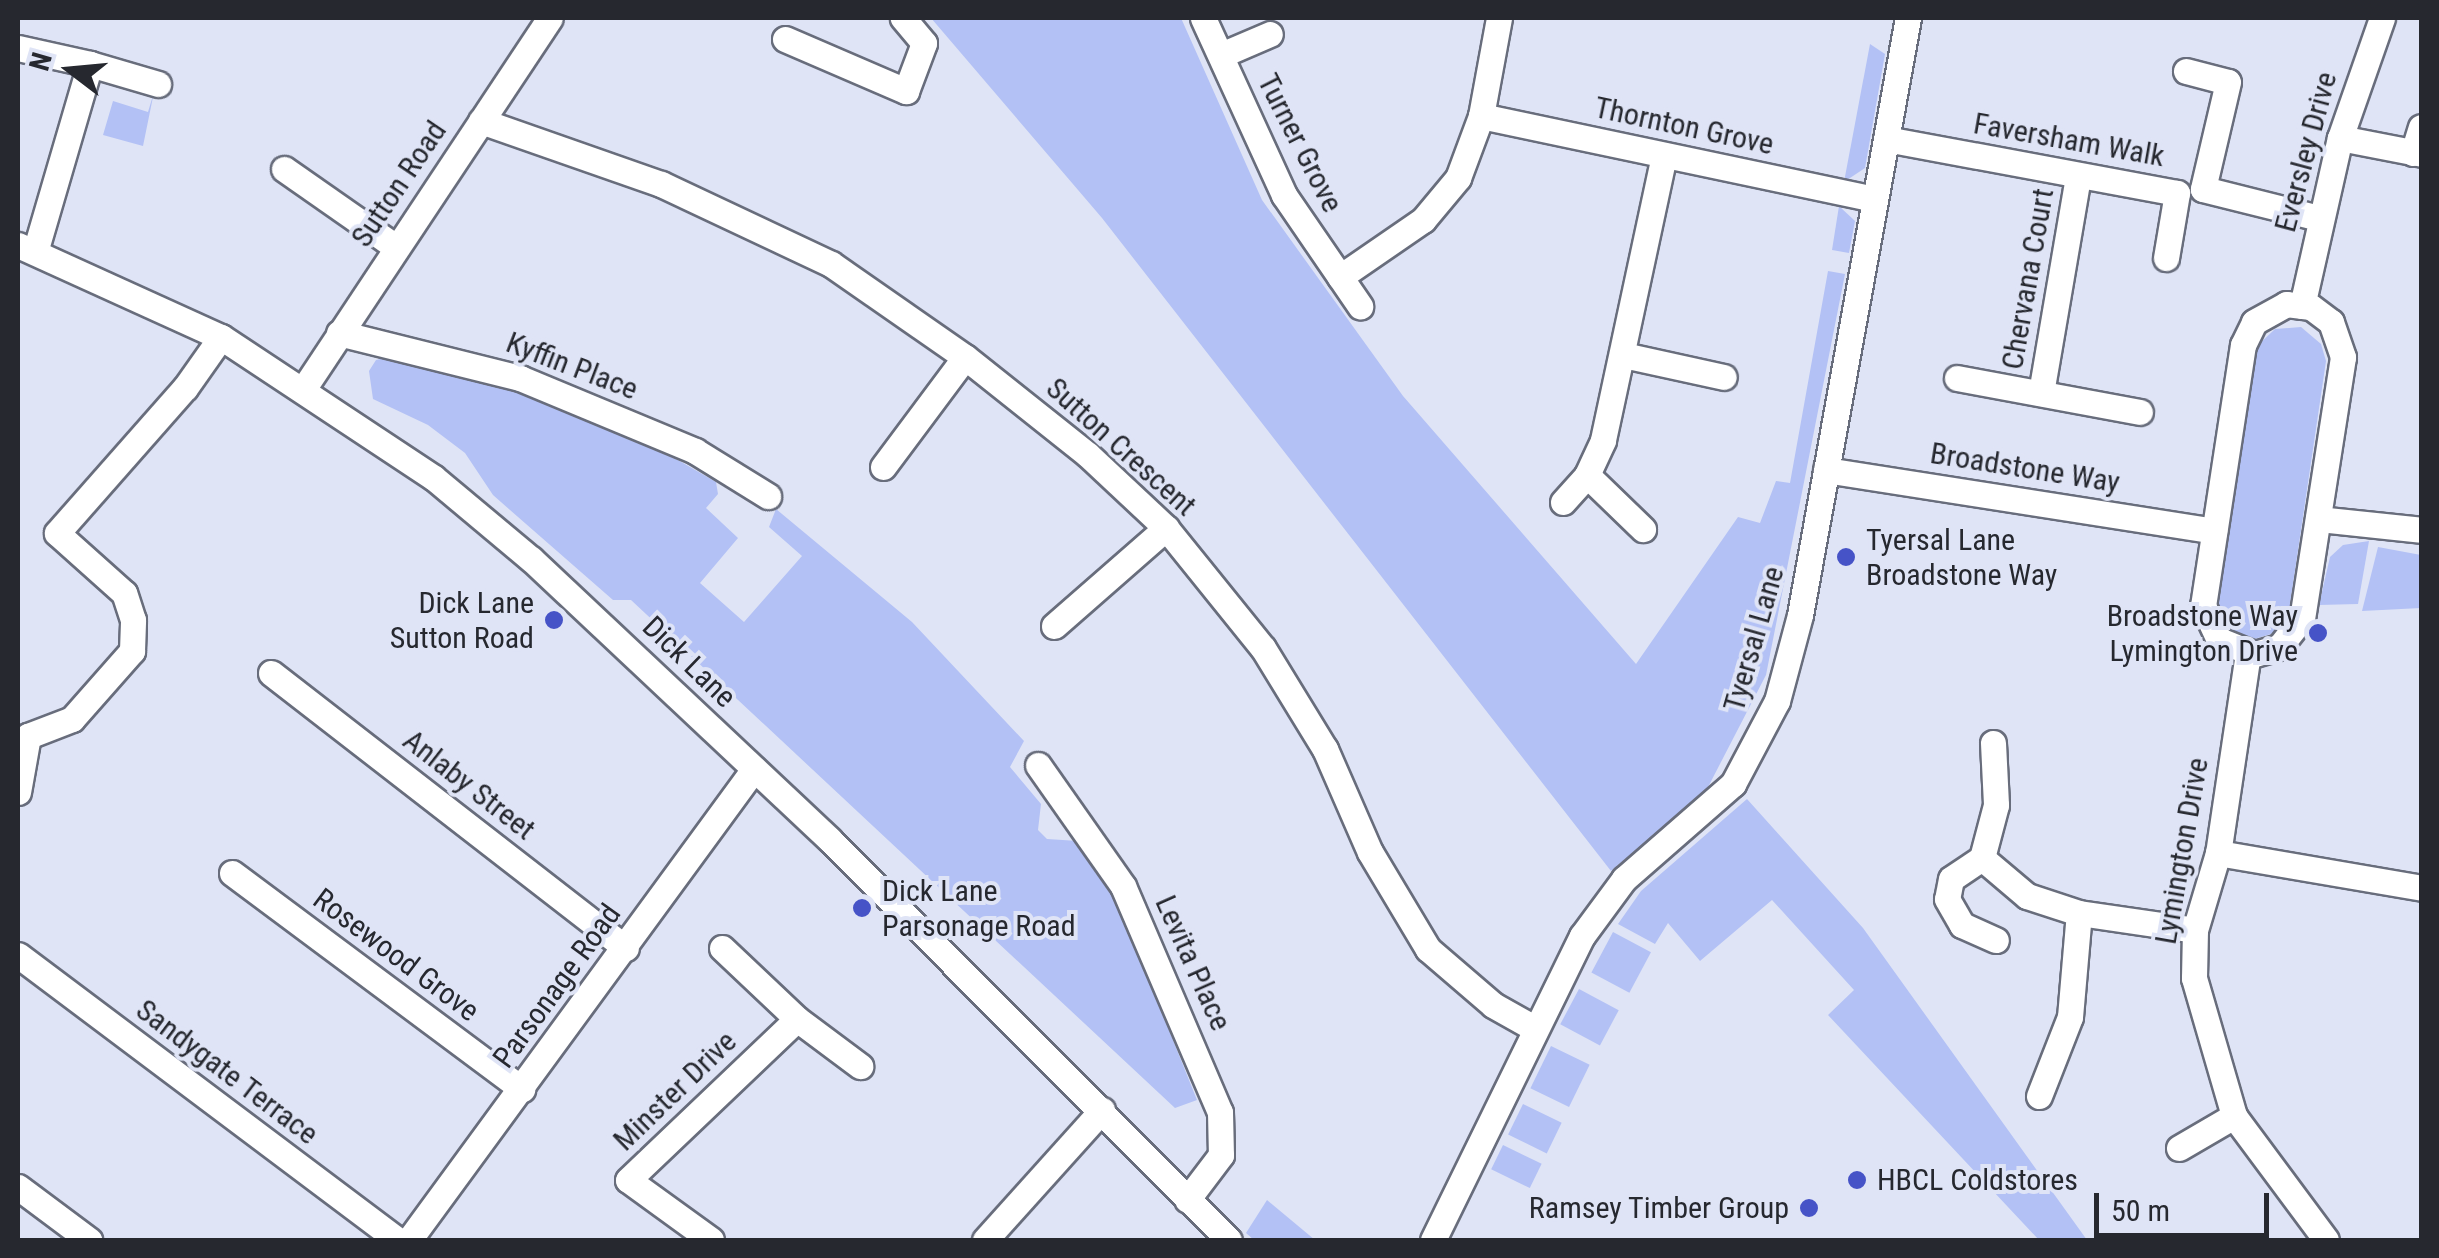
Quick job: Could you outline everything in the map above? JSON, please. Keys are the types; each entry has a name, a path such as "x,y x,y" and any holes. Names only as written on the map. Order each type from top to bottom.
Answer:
{"street":[{"name":"Sutton Road","path":"304,388 550,18"},
{"path":"786,39 906,91 924,44 903,18"},
{"name":"Turner Grove","path":"1203,18 1284,194 1360,306"},
{"path":"1340,277 1436,208 1458,178 1481,116 1499,18"},
{"name":"Tyersal Lane","path":"1433,1240 1534,1028 1602,906 1720,798 1777,701 1826,470 1908,18"},
{"name":"Eversley Drive","path":"2302,306 2318,218 2340,138 2382,18"},
{"name":"Turner Grove","path":"1221,55 1270,34"},
{"path":"18,48 158,84"},
{"path":"26,248 90,64"},
{"name":"Faversham Walk","path":"2186,72 2228,82 2204,189 2318,218"},
{"name":"Thornton Grove","path":"1481,116 1874,199"},
{"name":"Sutton Crescent","path":"480,122 733,214 831,264 965,356 1166,528 1263,648 1325,749 1370,852 1428,950 1493,1005 1534,1028"},
{"path":"2340,138 2417,154 2421,127"},
{"name":"Faversham Walk","path":"1886,139 2176,193 2166,258"},
{"path":"1563,502 1587,475 1603,440 1664,155"},
{"path":"284,168 396,247"},
{"name":"Chervana Court","path":"2041,393 2078,177"},
{"name":"Dick Lane","path":"26,248 221,337 304,388 419,467 531,559 754,769 1229,1240"},
{"path":"2302,306 2331,322 2342,344 2318,519 2297,629 2279,648 2248,653 2219,640 2206,618 2214,531 2247,333 2274,308 2302,306"},
{"name":"Kyffin Place","path":"339,333 520,378 695,451 768,496"},
{"path":"18,792 23,734 72,719 132,651 133,620 124,592 57,533 185,388 221,337"},
{"path":"1622,355 1724,377"},
{"path":"883,467 965,356"},
{"name":"Chervana Court","path":"1957,378 2140,412"},
{"name":"Broadstone Way","path":"1826,470 2214,531"},
{"path":"1587,475 1643,529"},
{"path":"2318,519 2422,530"},
{"path":"1054,626 1166,528"},
{"name":"Lymington Drive","path":"2248,653 2218,853 2195,930 2194,978 2234,1116 2326,1240"},
{"name":"Anlaby Street","path":"271,673 626,948"},
{"path":"1993,743 1996,805 1982,858 1952,879 1946,898 1962,926 1996,940"},
{"name":"Levita Place","path":"1038,764 1123,886 1220,1112 1221,1156 1188,1200"},
{"name":"Parsonage Road","path":"409,1240 754,769"},
{"path":"2218,853 2422,888"},
{"path":"1982,858 2027,896 2079,913 2195,930"},
{"name":"Rosewood Grove","path":"232,874 522,1089"},
{"path":"2039,1096 2070,1017 2079,913"},
{"path":"722,948 797,1019 860,1066"},
{"name":"Sandygate Terrace","path":"18,955 398,1240"},
{"name":"Minster Drive","path":"711,1240 628,1180 797,1019"},
{"path":"984,1240 1102,1110"},
{"path":"2179,1148 2234,1116"},
{"path":"18,1187 89,1240"}],"shaded area":[{"path":"931,18 1181,18 1262,200 1403,396 1636,664 1738,517 1760,523 1776,481 1790,483 1828,271 1845,274 1766,675 1706,791 1611,871 1102,218"},
{"path":"1870,44 1885,54 1865,168 1844,182"},
{"path":"154,92 143,146 103,135 113,101 148,112"},
{"path":"1839,206 1855,221 1849,253 1832,250"},
{"path":"2301,327 2321,344 2326,361 2289,611 2274,633 2248,641 2225,626 2216,596 2256,347 2275,329"},
{"path":"389,357 509,389 664,452 716,482 718,494 706,508 738,538 700,583 744,622 802,556 769,527 776,509 912,622 1024,741 1010,767 1041,804 1038,830 1047,839 1078,841 1111,885 1197,1100 1175,1108 631,600 613,600 493,495 465,453 428,425 373,399 369,371 376,360"},
{"path":"2369,541 2358,604 2319,605 2330,557 2343,545"},
{"path":"2378,547 2421,555 2421,608 2362,611"},
{"path":"1747,799 1863,928 2087,1240 2039,1240 1828,1015 1854,990 1772,900 1700,961 1668,923 1655,944 1618,924 1641,891"},
{"path":"1613,932 1651,952 1629,993 1591,973"},
{"path":"1579,989 1619,1010 1600,1045 1560,1024"},
{"path":"1551,1046 1590,1065 1569,1107 1530,1088"},
{"path":"1523,1104 1562,1123 1547,1153 1508,1135"},
{"path":"1503,1145 1542,1164 1530,1188 1491,1169"},
{"path":"1267,1200 1315,1240 1254,1240 1246,1233"}],"place":[{"name":"Tyersal Lane Broadstone Way","path":"1846,557"},
{"name":"Dick Lane Sutton Road","path":"554,620"},
{"name":"Broadstone Way Lymington Drive","path":"2318,633"},
{"name":"Dick Lane Parsonage Road","path":"862,908"},
{"name":"HBCL Coldstores","path":"1857,1180"},
{"name":"Ramsey Timber Group","path":"1809,1208"}]}
